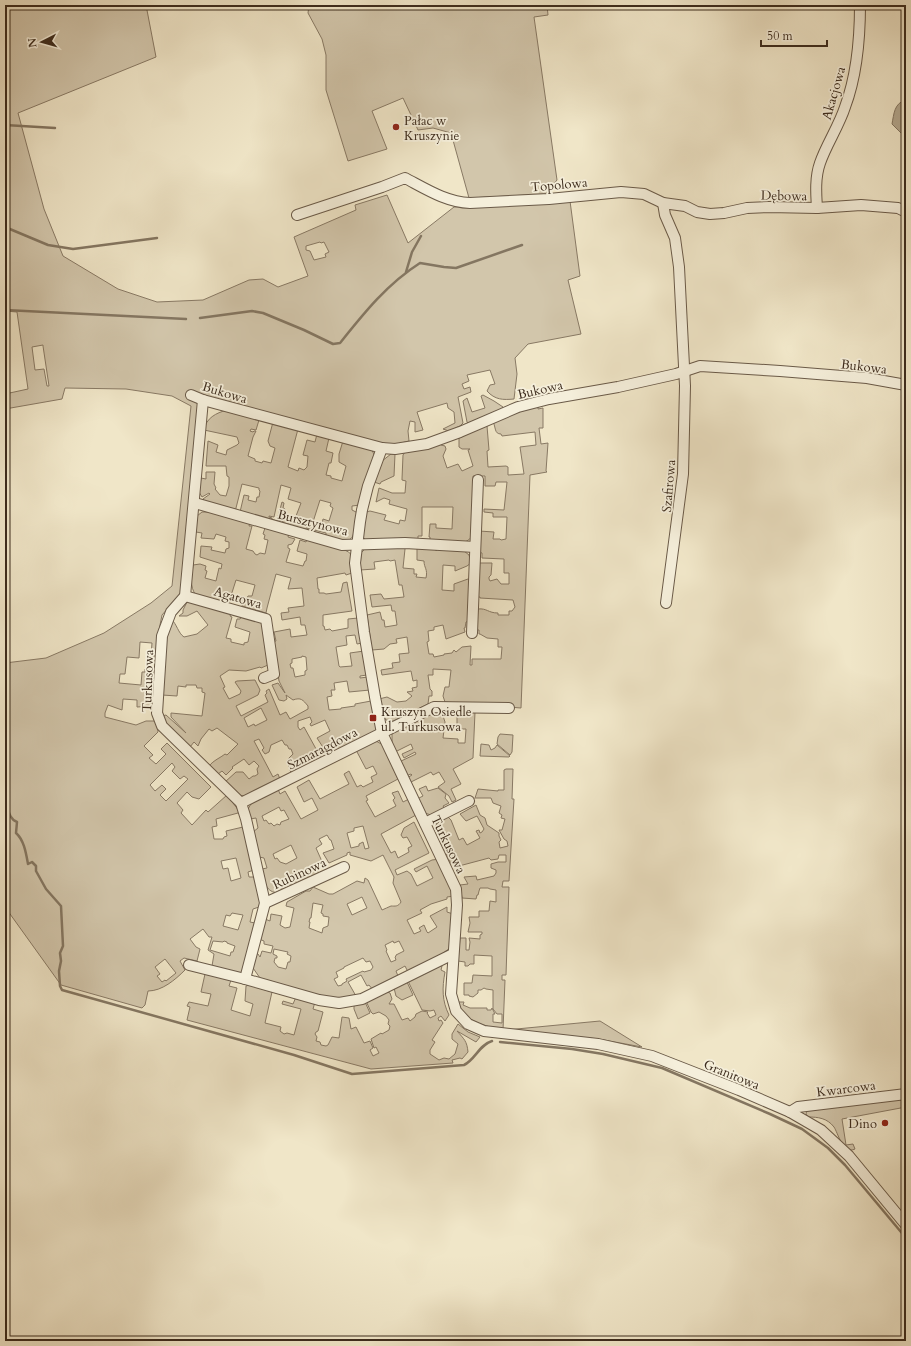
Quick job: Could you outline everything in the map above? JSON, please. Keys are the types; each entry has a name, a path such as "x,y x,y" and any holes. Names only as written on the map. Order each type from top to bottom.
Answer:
{"street":[{"name":"Akacjowa","path":"817,208 816,182 820,162 846,106 854,74 858,42 860,5"},
{"name":"Topolowa","path":"297,215 405,178 448,200 458,202 470,203 510,201 621,192 644,194 663,203"},
{"name":"Dębowa","path":"663,203 685,206 697,212 710,214 724,213 747,208 817,208 861,206 898,208 906,212"},
{"path":"663,203 675,238 679,267 685,371"},
{"path":"684,338 688,355 700,366"},
{"name":"Bukowa","path":"191,395 203,400 382,448 395,449 427,444 460,432 518,407 549,399 654,379 700,366 867,378 906,385"},
{"name":"Szafirowa","path":"666,603 683,474 685,433 685,371"},
{"path":"186,596 203,400"},
{"name":"Turkusowa","path":"382,448 368,486 360,522 355,563 382,733 456,889 457,905 451,994 456,1011 468,1024 484,1031 504,1033"},
{"path":"472,632 478,480"},
{"name":"Bursztynowa","path":"195,503 342,545 405,543 475,546"},
{"name":"Turkusowa","path":"186,596 171,612 162,636 157,713 162,726 242,803"},
{"name":"Agatowa","path":"186,596 266,619 274,674 264,678"},
{"name":"Szmaragdowa","path":"242,803 434,706 509,708"},
{"path":"425,823 469,801"},
{"path":"242,803 265,903 245,979"},
{"name":"Rubinowa","path":"265,903 344,867"},
{"path":"189,965 319,1000 339,1003 363,998 454,954"},
{"name":"Granitowa","path":"504,1033 598,1044 652,1056 739,1090 790,1112 821,1130 849,1156 906,1225"},
{"name":"Kwarcowa","path":"790,1112 798,1107 906,1094"}],"shaded area":[{"path":"5,5 146,5 156,57 18,113 44,209 63,256 118,289 157,302 203,300 249,280 263,279 278,287 308,276 294,237 356,210 355,205 387,195 408,243 454,207 570,201 580,276 568,280 581,334 528,344 515,358 517,374 514,399 499,399 487,391 490,385 495,384 490,370 467,375 469,381 462,384 464,389 470,387 471,392 458,397 463,423 460,426 449,431 443,429 455,423 454,412 448,408 447,403 417,412 423,430 415,432 415,422 410,421 408,431 409,441 389,446 199,394 181,593 162,615 157,656 151,656 152,643 140,642 139,658 127,657 125,674 120,674 119,683 141,685 142,672 145,672 145,669 156,670 153,706 137,707 137,700 123,699 122,710 108,705 105,717 136,725 146,721 155,721 158,732 144,746 153,755 149,758 156,764 166,754 161,749 167,743 211,787 199,799 192,797 187,792 177,803 183,810 181,813 192,825 206,810 208,812 227,795 239,811 238,813 216,819 217,826 212,827 214,839 223,839 227,836 226,831 243,827 254,870 248,872 249,877 255,877 260,902 259,907 253,909 250,922 255,923 242,972 240,974 212,966 214,954 208,950 212,937 209,937 203,929 190,939 196,947 200,949 197,961 184,958 180,961 185,970 173,981 163,987 153,991 148,991 145,1005 142,1008 61,985 5,907 5,663 46,658 104,633 151,603 172,586 191,406 172,396 126,389 65,388 62,399 5,409 5,394 28,389 17,312 5,311","holes":["324,242 329,252 325,254 326,257 314,260 310,251 306,250 306,246","43,345 49,386 47,386 44,369 35,370 32,347","172,763 175,767 172,771 180,779 184,776 188,779 166,801 160,795 166,789 162,785 155,791 150,785","236,858 241,878 231,881 228,868 223,869 221,861","232,913 243,915 238,930 223,926 226,915 230,916","213,941 224,941 235,946 230,956 210,950","165,959 176,973 166,981 165,980 162,982 157,976 160,974 155,967"]},
{"path":"309,5 547,5 548,15 534,17 557,180 546,194 469,198 451,133 433,128 418,130 403,98 372,111 387,149 348,161 326,90 326,55 322,39 308,13"},
{"path":"906,100 906,134 901,133 892,124 897,106 902,101"},
{"path":"483,395 503,407 502,409 468,423 463,401 467,398 472,412 485,408 481,396"},
{"path":"538,406 538,409 543,408 543,428 539,428 541,444 548,443 547,472 530,475 521,708 445,702 443,696 445,687 449,687 451,670 433,669 433,675 428,675 432,696 429,696 428,704 393,721 386,720 382,714 379,699 387,697 397,702 406,701 412,696 407,692 413,691 412,688 417,687 417,680 413,681 411,671 382,675 381,670 393,668 392,663 400,662 399,654 409,653 407,637 396,639 397,643 390,644 384,649 372,650 367,615 380,612 382,620 384,620 385,627 397,625 395,611 392,611 391,605 372,607 370,595 381,594 384,599 404,597 402,585 399,585 395,560 374,562 375,569 360,570 361,553 365,549 404,546 403,568 414,569 414,574 417,574 416,577 426,578 427,573 424,561 417,560 417,546 436,547 436,551 437,547 464,551 469,555 471,563 455,571 455,566 443,565 442,590 454,591 454,584 468,579 471,580 469,621 466,622 464,628 465,632 446,639 443,625 434,627 434,630 428,631 429,641 427,642 429,654 433,654 434,657 452,653 454,650 456,652 462,647 471,646 470,665 472,665 472,659 501,659 502,647 498,647 498,639 487,638 479,634 479,630 475,630 478,609 498,613 498,615 509,615 509,611 512,611 515,607 513,600 477,597 478,563 492,563 491,575 489,577 490,581 497,579 501,584 509,584 509,573 504,573 504,559 482,558 482,553 479,552 479,531 494,532 493,539 506,539 507,517 493,517 493,513 484,512 484,509 504,510 507,482 496,482 495,486 485,486 485,476 473,476 473,480 475,481 472,537 464,542 430,540 429,537 430,524 436,524 436,528 452,529 453,507 422,507 422,536 418,536 418,539 366,540 362,536 366,512 370,511 386,515 384,520 399,524 400,520 405,521 407,509 389,504 390,500 384,498 376,502 379,488 392,493 405,493 406,481 402,479 403,455 405,452 440,443 441,445 445,446 446,449 443,456 447,468 458,464 462,471 473,466 468,450 470,449 462,449 459,447 459,438 485,425 487,426 489,450 487,451 488,467 506,466 508,467 508,475 524,474 520,447 536,445 535,432 502,436 496,432 493,422"},
{"path":"227,410 259,420 256,430 251,429 250,431 256,431 248,456 255,459 255,461 262,463 263,461 271,463 275,448 270,446 268,441 273,422 298,429 288,467 298,471 299,468 304,470 307,467 308,456 303,455 307,440 315,442 317,434 329,438 326,451 333,453 326,475 331,476 331,478 342,481 346,466 339,462 339,454 343,441 371,449 374,454 360,505 352,506 352,510 358,513 355,530 351,538 348,540 343,540 326,537 326,533 306,528 305,532 282,524 283,521 277,520 282,502 284,503 284,513 294,518 301,503 288,499 291,488 281,485 274,517 269,516 272,518 271,522 240,512 244,495 249,496 248,500 256,502 257,497 259,497 259,488 242,484 235,512 205,501 203,499 210,494 209,493 202,497 199,492 201,478 206,479 206,472 215,472 215,489 220,495 226,496 229,486 229,477 227,476 226,466 206,466 208,441 218,445 216,452 226,455 227,450 239,443 237,437 204,430 209,419 215,414","holes":["320,500 331,503 330,506 333,508 329,521 323,519 322,524 313,522"]},
{"path":"391,454 395,454 394,476 381,482 380,484 374,482 382,461"},
{"path":"202,512 209,512 250,522 249,526 252,526 246,549 253,551 257,555 260,553 265,554 268,540 264,539 265,535 263,534 265,528 289,533 288,537 295,539 292,544 288,545 288,548 290,549 286,562 303,566 306,561 307,554 297,551 300,540 306,542 307,539 343,549 352,555 352,573 317,578 318,589 319,593 326,594 341,592 343,583 347,582 352,611 323,615 323,626 325,630 330,629 332,631 348,628 348,619 358,618 362,643 357,644 355,635 346,636 347,645 336,647 339,666 352,666 350,653 364,651 367,675 360,676 360,678 368,677 370,690 349,692 347,681 334,683 335,690 331,690 332,696 327,697 329,710 355,706 355,704 371,701 377,728 376,731 328,755 317,738 330,731 325,720 311,726 310,724 312,722 310,717 298,721 298,727 300,730 304,727 321,758 291,773 287,760 293,754 291,749 285,745 282,740 271,745 269,752 265,754 262,750 264,748 259,739 254,741 273,777 278,774 280,779 245,796 238,795 225,782 236,772 243,772 249,779 258,774 257,769 259,766 254,761 249,765 244,759 232,767 233,768 226,775 222,771 218,774 209,766 225,754 227,755 238,744 217,728 212,731 209,729 201,739 198,746 194,742 190,747 166,724 162,716 166,715 186,733 171,717 171,713 202,716 205,693 202,692 202,688 197,688 196,685 186,685 186,687 178,686 177,696 162,695 166,637 171,619 184,637 197,634 208,625 197,611 187,616 179,616 183,613 187,602 193,601 231,613 230,616 232,617 226,638 231,639 231,642 244,645 244,643 248,642 250,632 235,627 237,619 240,619 242,616 263,623 268,665 246,671 229,670 220,676 225,687 223,688 229,699 240,694 241,691 235,682 255,680 260,690 258,695 236,706 241,716 268,702 265,695 267,693 266,691 269,689 280,715 286,712 290,719 308,709 308,706 302,700 293,700 286,695 287,699 284,701 279,700 272,685 278,683 285,693 279,681 273,642 276,641 274,632 290,629 291,637 307,635 305,625 301,625 300,617 282,620 281,613 289,612 288,608 304,606 302,588 288,589 291,578 276,574 266,613 242,606 244,597 247,598 248,596 252,596 255,585 236,580 227,605 196,595 192,588 193,565 200,564 206,566 205,570 207,571 205,578 216,581 219,568 221,569 222,564 200,557 201,546 212,547 211,550 225,553 226,549 229,548 229,542 225,541 226,537 216,534 214,539 201,538 202,533 196,532 197,516","holes":["302,656 306,657 307,670 305,671 305,675 295,677 293,668 291,668 290,664 292,663 292,659","261,708 267,720 255,726 254,724 248,727 244,718"]},
{"path":"441,710 445,722 443,738 458,739 458,743 465,743 466,729 457,729 457,711 475,712 473,758 453,769 461,784 451,789 456,800 452,802 449,796 438,787 445,782 439,772 433,775 431,772 409,783 407,778 412,775 406,776 399,762 416,754 415,752 404,758 402,754 413,749 411,744 395,752 392,744 392,733 424,714"},
{"path":"500,734 513,735 512,752 510,755 497,744"},
{"path":"376,741 383,745 398,779 366,796 368,800 366,801 375,817 396,806 393,800 395,798 392,793 398,791 403,802 409,799 416,815 381,834 391,853 395,851 398,858 409,852 408,848 412,846 407,837 403,838 401,835 404,828 414,822 429,853 395,870 397,875 407,871 411,874 417,886 433,878 427,866 416,872 414,869 432,860 440,859 454,896 447,897 447,899 431,904 420,910 422,913 407,920 414,934 421,931 419,928 424,925 428,933 437,927 430,916 447,907 447,912 453,914 450,948 436,958 408,972 405,966 396,971 398,976 373,990 369,985 367,986 361,975 348,982 356,996 343,999 325,997 260,978 253,968 255,953 260,957 262,951 271,953 273,946 264,944 264,941 259,939 265,919 270,921 271,914 282,916 280,925 285,928 290,927 294,908 286,906 287,902 306,891 310,891 313,887 329,894 333,894 357,881 364,883 365,878 368,880 382,910 391,906 399,905 401,902 393,883 394,877 383,855 371,861 350,855 350,852 347,853 347,855 329,863 323,853 334,849 331,840 327,835 319,839 322,844 316,848 324,866 318,869 321,872 277,893 273,892 269,890 265,884 262,869 267,868 264,858 259,857 253,832 258,828 256,818 250,819 248,809 251,804 278,789 280,794 285,791 301,819 318,810 312,798 304,802 297,787 309,780 320,799 349,784 344,774 349,771 357,787 361,785 363,787 373,782 371,777 377,774 373,766 366,769 356,750","holes":["279,807 281,811 284,810 289,819 281,822 280,825 277,824 274,826 271,823 269,824 266,820 264,821 262,816","363,826 369,848 365,849 363,842 359,844 359,846 351,848 347,833 354,831 354,828","291,845 297,858 286,864 280,862 277,858 275,859 273,854","362,897 367,908 352,915 347,904","313,903 323,905 321,913 323,916 329,917 328,926 323,928 322,933 309,928","393,941 394,943 399,941 404,951 396,955 396,960 391,962 386,951 385,945","274,949 288,952 287,954 291,956 290,962 288,962 286,969 278,967 274,962 277,956 273,954","363,958 366,962 370,961 373,967 371,970 363,971 346,979 347,981 338,986 334,979 338,977 336,972"]},
{"path":"481,744 489,745 491,750 497,745 510,756 480,756"},
{"path":"513,769 512,799 514,799 509,881 503,881 502,887 509,887 506,975 502,975 502,980 505,980 503,1030 482,1025 470,1019 461,1009 458,1002 464,1002 463,1005 470,1008 487,1008 487,1010 491,1010 492,1008 495,1014 493,1014 493,1022 502,1023 502,1014 497,1014 493,1009 493,990 484,988 478,990 478,993 473,997 464,995 464,983 472,983 473,975 492,976 492,956 474,955 474,964 470,964 468,966 465,966 465,962 458,961 460,938 466,938 466,950 469,950 469,938 480,939 480,935 482,934 482,932 468,932 470,923 469,917 479,917 479,911 489,911 490,901 496,902 496,890 488,888 480,888 476,899 462,898 460,885 468,884 464,877 476,876 477,880 494,876 496,870 491,868 491,864 506,862 506,855 499,855 498,859 491,860 489,858 459,866 456,861 451,864 434,830 437,823 447,816 451,820 459,840 463,838 467,845 480,838 476,831 479,830 480,833 484,829 477,816 466,821 460,814 476,805 480,815 485,818 487,825 499,833 501,840 499,842 500,848 508,846 507,841 504,839 499,830 502,830 505,819 501,818 502,815 499,813 501,806 493,803 491,798 475,798 478,789 498,791 504,790 504,770"},
{"path":"426,786 428,791 438,788 446,794 445,798 449,803 443,806 445,809 431,815 425,813 417,799 423,796 419,789"},
{"path":"442,966 441,970 445,972 443,994 449,1015 445,1021 441,1016 438,1018 439,1021 441,1020 443,1023 432,1040 435,1042 430,1050 430,1054 439,1060 444,1058 449,1059 455,1054 458,1044 452,1039 452,1034 458,1024 468,1032 480,1037 476,1042 457,1031 465,1040 468,1052 462,1059 452,1060 453,1063 371,1069 187,1020 190,1007 187,1006 189,1002 208,1006 211,994 201,992 205,974 231,980 229,986 237,988 231,1010 250,1016 253,1004 245,1001 246,986 249,985 272,992 265,1023 281,1027 280,1031 284,1034 287,1033 294,1035 301,1009 282,1004 283,1001 293,1004 296,997 315,1002 313,1009 323,1012 318,1031 315,1034 317,1037 316,1041 320,1042 321,1045 328,1045 332,1037 339,1038 342,1017 349,1018 351,1029 356,1027 364,1043 370,1041 373,1048 370,1050 373,1056 379,1053 376,1047 374,1048 371,1039 389,1030 390,1026 388,1024 389,1020 386,1016 379,1012 373,1014 366,1001 387,992 390,993 392,999 389,1004 394,1004 402,1020 408,1018 410,1021 416,1014 422,1011 428,1012 427,1013 430,1018 436,1015 434,1010 422,1010 408,981"},
{"path":"407,982 413,995 402,1000 396,996 394,988"},
{"path":"365,1002 370,1013 358,1019 354,1005"},
{"path":"600,1021 642,1047 599,1039 506,1030"},
{"path":"906,1097 906,1107 842,1119 846,1145 853,1144 855,1149 851,1150 844,1146 831,1124 819,1118 808,1117 806,1114 807,1109"}],"waterway":[{"path":"5,125 55,128"},
{"path":"5,227 48,245 73,249 157,238"},
{"path":"406,272 412,252 421,236"},
{"path":"200,318 252,311 263,313 333,344 340,343 367,310 397,280 420,263 456,268 522,245"},
{"path":"5,310 186,319"},
{"path":"5,804 11,817 17,822 16,833 23,843 28,864 32,862 36,866 36,871 46,889 61,906 63,946 60,953 61,961 59,971 60,986 62,990 294,1055 352,1074 464,1065 468,1063 480,1049 492,1041"},
{"path":"500,1042 572,1049 603,1054 662,1068 802,1129 828,1148 845,1165 906,1238"}],"place":[{"name":"Pałac w Kruszynie","path":"396,127"},
{"name":"Kruszyn Osiedle ul. Turkusowa","path":"373,718"},
{"name":"Dino","path":"885,1123"}]}
